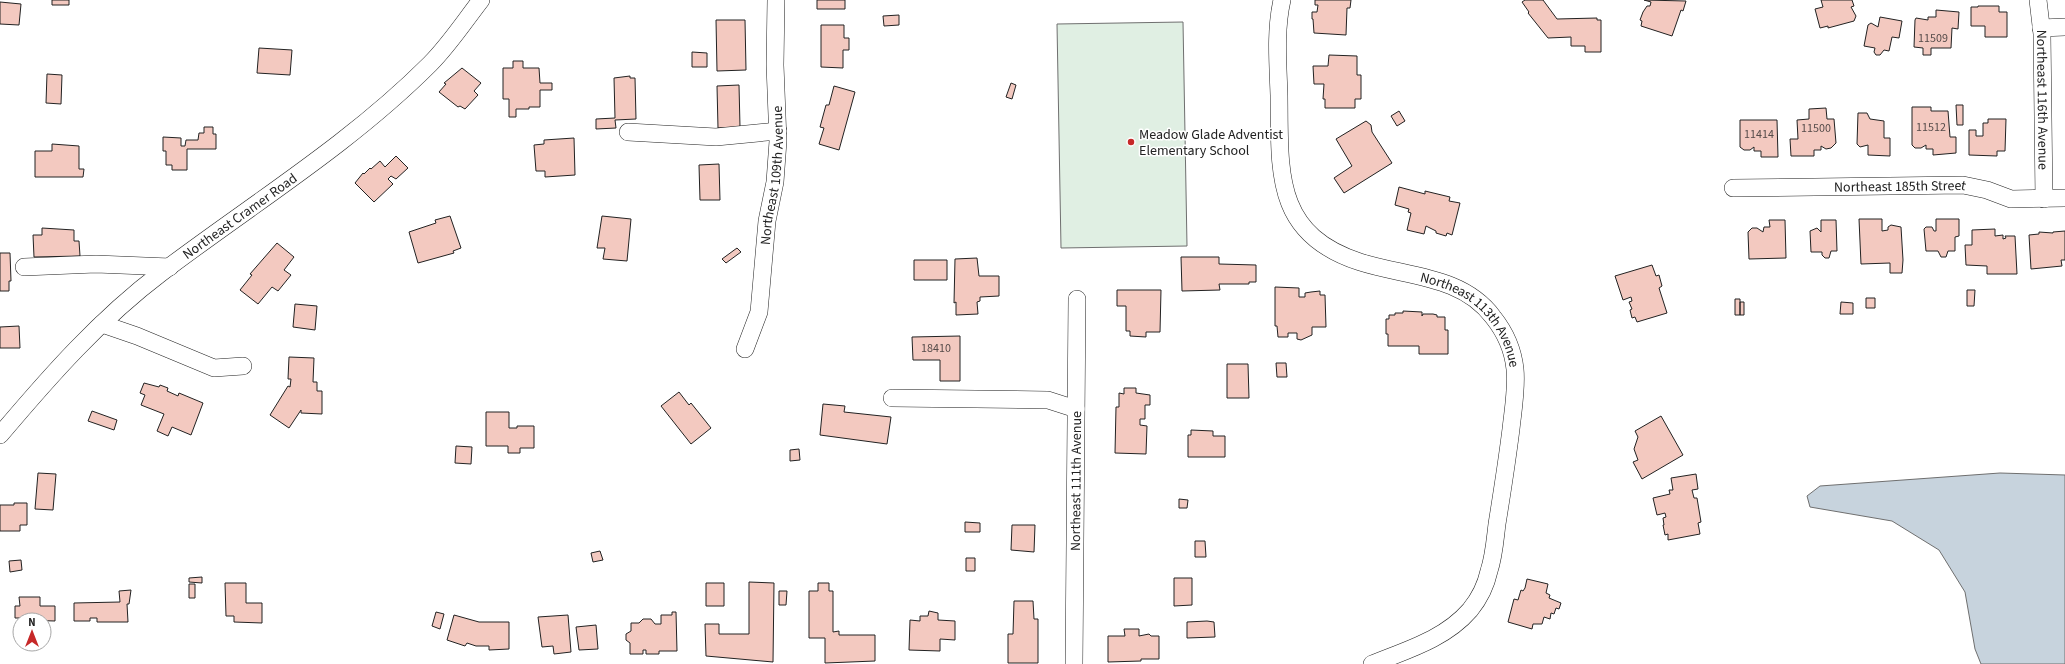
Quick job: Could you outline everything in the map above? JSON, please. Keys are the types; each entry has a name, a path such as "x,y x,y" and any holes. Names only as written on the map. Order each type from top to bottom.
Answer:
{"street":[{"name":"Northeast Cramer Road","path":"0,435 76,349 102,324 170,267 322,158 373,117 431,63 481,0"},
{"name":"Northeast 109th Avenue","path":"745,349 759,312 767,222 775,182 778,131 775,65 776,0"},
{"name":"Northeast 113th Avenue","path":"1282,0 1278,36 1279,159 1285,194 1295,214 1311,235 1332,250 1358,262 1437,280 1460,290 1478,301 1486,307 1502,329 1515,369 1506,473 1490,571 1483,590 1471,609 1447,631 1418,646 1372,664"},
{"name":"Northeast 116th Avenue","path":"2038,0 2041,28 2044,199"},
{"path":"2041,28 2065,27"},
{"path":"628,132 716,137 778,131"},
{"name":"Northeast 185th Street","path":"1733,188 1963,185 1987,190 2011,199 2065,198"},
{"path":"24,267 96,264 170,267"},
{"name":"Northeast 111th Avenue","path":"1074,664 1077,299"},
{"path":"102,324 137,336 214,368 243,366"},
{"path":"892,398 1048,400 1076,409"}],"green space":[{"path":"1183,22 1187,246 1061,248 1057,24"}],"shaded area":[{"path":"2000,473 2065,475 2065,664 1981,664 1975,649 1965,592 1939,550 1892,521 1810,507 1807,496 1820,486"}],"building":[{"path":"52,0 69,0 69,5 52,5"},
{"path":"817,0 845,0 845,9 817,9"},
{"path":"1315,0 1351,0 1350,8 1347,8 1346,35 1314,33 1312,12 1317,12 1318,5 1315,5"},
{"path":"1525,0 1543,0 1557,19 1597,18 1597,20 1601,20 1601,52 1585,52 1585,46 1571,46 1571,37 1548,38 1528,13 1529,12 1522,2"},
{"path":"1644,0 1686,1 1683,11 1681,10 1672,36 1641,26 1642,21 1640,20 1643,12 1647,6 1650,6 1651,2"},
{"path":"1821,0 1852,0 1854,6 1851,7 1856,16 1854,21 1828,28 1828,26 1820,28 1815,9 1823,7"},
{"path":"0,2 21,4 19,25 0,24"},
{"path":"1999,6 1999,12 2007,12 2007,37 1985,37 1985,26 1971,26 1971,7"},
{"path":"1936,10 1959,12 1958,29 1952,28 1951,48 1931,48 1931,55 1923,55 1923,48 1914,47 1915,20 1916,18 1928,20 1928,17 1936,17"},
{"path":"899,15 899,25 884,26 883,16"},
{"path":"1880,17 1902,21 1899,38 1892,37 1889,51 1884,50 1880,55 1876,55 1874,52 1875,48 1864,46 1868,25 1871,23 1878,27"},
{"path":"716,20 745,20 746,70 717,71"},
{"path":"821,25 844,25 844,38 849,38 849,50 843,50 843,68 821,67"},
{"path":"259,48 292,50 290,75 257,73"},
{"path":"692,52 707,53 707,67 692,67"},
{"path":"1329,55 1357,56 1357,75 1361,75 1361,99 1355,99 1355,108 1325,108 1325,99 1323,99 1324,84 1314,84 1313,66 1328,66"},
{"path":"513,61 523,61 523,68 539,68 540,83 552,83 552,90 540,90 540,107 516,109 516,117 509,117 509,99 503,99 503,68 513,68"},
{"path":"462,68 481,83 474,91 478,95 465,109 460,106 458,107 439,92 446,84 444,83"},
{"path":"47,74 62,75 61,104 46,103"},
{"path":"630,76 630,78 635,78 636,119 615,120 616,128 596,129 596,119 615,118 614,78"},
{"path":"1011,83 1016,85 1012,99 1006,97"},
{"path":"739,85 740,127 718,128 717,86"},
{"path":"834,86 855,92 839,150 819,144 824,128 820,127 826,105 829,105"},
{"path":"1956,105 1963,105 1963,125 1957,125"},
{"path":"1912,107 1931,107 1931,111 1948,111 1950,137 1956,137 1956,153 1933,155 1933,149 1926,149 1926,145 1921,148 1915,148 1912,145"},
{"path":"1826,108 1827,119 1834,119 1836,143 1831,148 1826,149 1821,146 1821,150 1814,150 1814,156 1791,156 1790,139 1798,139 1797,120 1809,119 1809,109"},
{"path":"1399,111 1405,121 1397,126 1391,116"},
{"path":"1858,113 1867,113 1870,119 1884,121 1884,138 1890,138 1890,156 1868,155 1868,145 1860,147 1857,144"},
{"path":"1988,119 2006,119 2005,151 1997,151 1997,156 1969,155 1969,130 1976,130 1976,136 1983,136 1983,123 1988,123"},
{"path":"1740,120 1777,120 1778,157 1761,157 1761,151 1754,151 1754,147 1750,150 1744,150 1740,147"},
{"path":"1366,121 1371,125 1372,132 1392,163 1344,193 1334,178 1352,166 1336,139"},
{"path":"204,127 213,127 213,134 216,134 216,149 187,149 187,170 172,170 172,165 166,165 166,151 163,151 163,137 181,138 181,146 185,146 186,140 198,140 199,133 204,133"},
{"path":"574,138 575,175 545,177 545,171 536,171 534,145 544,144 544,140"},
{"path":"52,144 79,146 79,169 84,169 83,177 35,177 35,151 52,151"},
{"path":"396,156 408,168 396,179 391,176 388,179 393,184 374,202 355,183 363,173 364,174 380,161 385,167"},
{"path":"719,164 720,200 700,200 699,165"},
{"path":"1399,187 1425,194 1425,191 1450,197 1449,201 1460,203 1452,235 1447,233 1446,236 1436,233 1436,231 1426,226 1424,234 1407,230 1411,213 1408,212 1409,209 1395,205"},
{"path":"450,216 461,248 453,251 454,253 418,263 409,232 436,223 435,220"},
{"path":"602,216 631,219 627,261 603,259 605,248 597,248"},
{"path":"1859,219 1882,219 1882,231 1888,230 1888,227 1891,225 1901,227 1903,260 1902,273 1890,273 1890,263 1861,264"},
{"path":"1936,219 1959,219 1959,236 1955,237 1955,251 1948,251 1946,257 1941,257 1938,251 1926,251 1924,229 1926,227 1932,227 1934,231 1936,231"},
{"path":"1769,220 1785,220 1786,258 1749,259 1748,232 1752,228 1757,228 1763,232 1764,227 1770,227"},
{"path":"1821,220 1836,220 1837,251 1831,251 1829,258 1825,258 1822,255 1822,252 1811,252 1810,231 1817,228 1821,232"},
{"path":"42,228 74,230 74,241 79,241 80,256 34,257 33,235 42,235"},
{"path":"1995,229 1995,236 2003,235 2003,239 2006,238 2005,236 2015,236 2017,274 1987,274 1987,266 1966,265 1965,245 1972,245 1972,230"},
{"path":"2065,231 2065,260 2061,260 2062,266 2031,269 2029,235 2039,234 2039,232 2053,233"},
{"path":"277,243 294,257 284,270 291,275 278,291 272,287 258,304 240,290 252,275 250,274"},
{"path":"737,248 741,252 726,263 722,259"},
{"path":"0,253 10,253 11,281 9,281 9,291 0,291"},
{"path":"1181,257 1219,257 1219,264 1256,265 1256,282 1249,282 1249,284 1219,284 1220,290 1182,291"},
{"path":"977,258 979,276 999,276 999,296 980,297 980,301 977,302 978,314 956,315 956,302 954,303 955,259"},
{"path":"914,260 947,260 947,280 914,280"},
{"path":"1652,265 1656,276 1659,275 1662,286 1659,288 1667,313 1637,322 1635,317 1632,318 1630,310 1632,309 1629,302 1632,301 1631,297 1623,300 1615,276"},
{"path":"1275,287 1299,288 1299,297 1305,297 1305,293 1320,291 1320,295 1325,295 1326,327 1312,327 1312,335 1301,340 1297,339 1297,333 1288,333 1288,337 1278,337 1277,326 1275,326"},
{"path":"1117,290 1161,290 1160,332 1146,332 1146,337 1130,336 1130,331 1126,331 1126,306 1117,306"},
{"path":"1967,290 1975,290 1974,306 1967,306"},
{"path":"1866,298 1875,298 1875,308 1866,308"},
{"path":"1735,299 1740,299 1740,315 1735,315"},
{"path":"1740,302 1744,302 1744,315 1740,315"},
{"path":"1841,302 1853,303 1853,314 1840,314"},
{"path":"295,304 317,306 315,330 293,327"},
{"path":"1403,311 1422,312 1422,316 1423,314 1433,314 1437,315 1437,317 1445,317 1445,330 1448,330 1448,354 1419,354 1419,346 1388,346 1386,319 1389,319 1389,315 1403,313"},
{"path":"19,326 20,348 0,348 0,327"},
{"path":"960,336 960,381 940,381 940,360 913,360 912,337"},
{"path":"289,357 314,358 313,382 317,382 317,391 322,391 322,414 301,413 301,410 289,428 270,415 288,386 290,387 291,379 288,379"},
{"path":"1276,363 1286,363 1287,377 1277,377"},
{"path":"1227,364 1248,364 1249,398 1227,398"},
{"path":"144,383 159,387 160,385 168,388 167,391 178,396 179,393 203,403 191,435 172,427 168,436 157,431 164,414 141,405 145,395 140,393"},
{"path":"1124,388 1136,388 1136,393 1150,395 1150,405 1145,405 1145,419 1140,419 1140,425 1147,426 1146,454 1115,453 1116,407 1119,407 1119,393 1124,394"},
{"path":"679,392 689,405 691,403 711,428 691,444 661,406"},
{"path":"823,404 845,406 844,412 891,417 887,444 820,435"},
{"path":"92,411 117,420 114,430 88,421"},
{"path":"486,412 509,412 509,428 517,428 517,426 534,426 534,448 520,448 520,453 508,453 508,446 486,446"},
{"path":"1661,416 1683,455 1642,479 1633,462 1638,460 1634,449 1638,437 1635,431"},
{"path":"1191,430 1213,431 1213,436 1225,436 1225,457 1188,457 1188,435 1191,435"},
{"path":"456,446 472,447 471,464 455,463"},
{"path":"799,449 800,460 790,461 790,450"},
{"path":"38,473 56,474 53,510 35,509"},
{"path":"1696,474 1698,489 1692,490 1694,498 1697,498 1701,522 1698,523 1700,534 1668,540 1668,534 1665,535 1663,525 1663,518 1666,517 1665,513 1657,515 1653,498 1670,494 1669,490 1673,490 1671,478"},
{"path":"1179,499 1188,500 1187,508 1179,508"},
{"path":"14,503 27,503 27,525 20,525 20,531 0,531 0,505 14,505"},
{"path":"965,522 980,523 980,532 965,532"},
{"path":"1012,525 1035,525 1034,552 1011,550"},
{"path":"1195,541 1205,541 1206,557 1195,557"},
{"path":"600,551 603,560 593,562 591,553"},
{"path":"966,558 975,558 975,571 966,571"},
{"path":"21,560 22,570 10,572 9,561"},
{"path":"202,577 202,583 189,582 189,578"},
{"path":"1174,578 1192,578 1192,605 1174,606"},
{"path":"1527,579 1548,584 1546,593 1550,595 1549,598 1561,603 1559,609 1556,608 1554,614 1551,613 1550,619 1544,617 1542,624 1533,624 1532,629 1508,622 1514,599 1518,600 1521,590 1523,591 1525,588"},
{"path":"749,582 774,583 773,662 706,656 705,624 719,624 719,634 749,634"},
{"path":"225,583 246,583 246,603 262,603 262,623 234,622 234,616 226,616"},
{"path":"706,583 724,583 724,606 706,606"},
{"path":"818,583 829,583 829,591 833,591 833,632 839,631 839,635 875,635 875,661 825,663 825,638 809,638 809,591 818,591"},
{"path":"189,584 195,584 195,598 189,598"},
{"path":"131,590 129,604 127,604 128,622 97,622 97,618 90,618 90,621 74,621 74,603 120,602 119,591"},
{"path":"779,591 787,591 786,605 779,605"},
{"path":"19,597 40,597 40,606 55,606 55,621 52,621 52,612 15,612 15,606 20,606"},
{"path":"1014,601 1033,601 1034,619 1038,619 1038,663 1008,663 1008,634 1013,634"},
{"path":"929,611 938,613 938,620 955,621 955,640 940,639 940,651 909,650 910,620 920,621 920,616 928,616"},
{"path":"436,612 444,614 440,629 432,626"},
{"path":"672,612 676,612 677,651 659,651 659,654 646,654 646,650 643,650 643,654 630,654 630,643 626,640 626,634 631,631 631,623 639,623 643,619 651,619 655,624 661,624 661,615 672,615"},
{"path":"454,615 479,622 509,622 509,649 489,650 489,646 476,646 467,643 465,646 447,640"},
{"path":"568,615 571,652 554,654 553,646 542,647 538,617"},
{"path":"1187,622 1214,622 1215,637 1187,638"},
{"path":"596,625 598,649 579,650 576,627"},
{"path":"1124,629 1139,629 1139,636 1149,634 1151,636 1159,636 1159,659 1108,662 1108,636 1125,636"}],"place":[{"name":"Meadow Glade Adventist Elementary School","path":"1131,142"}]}
